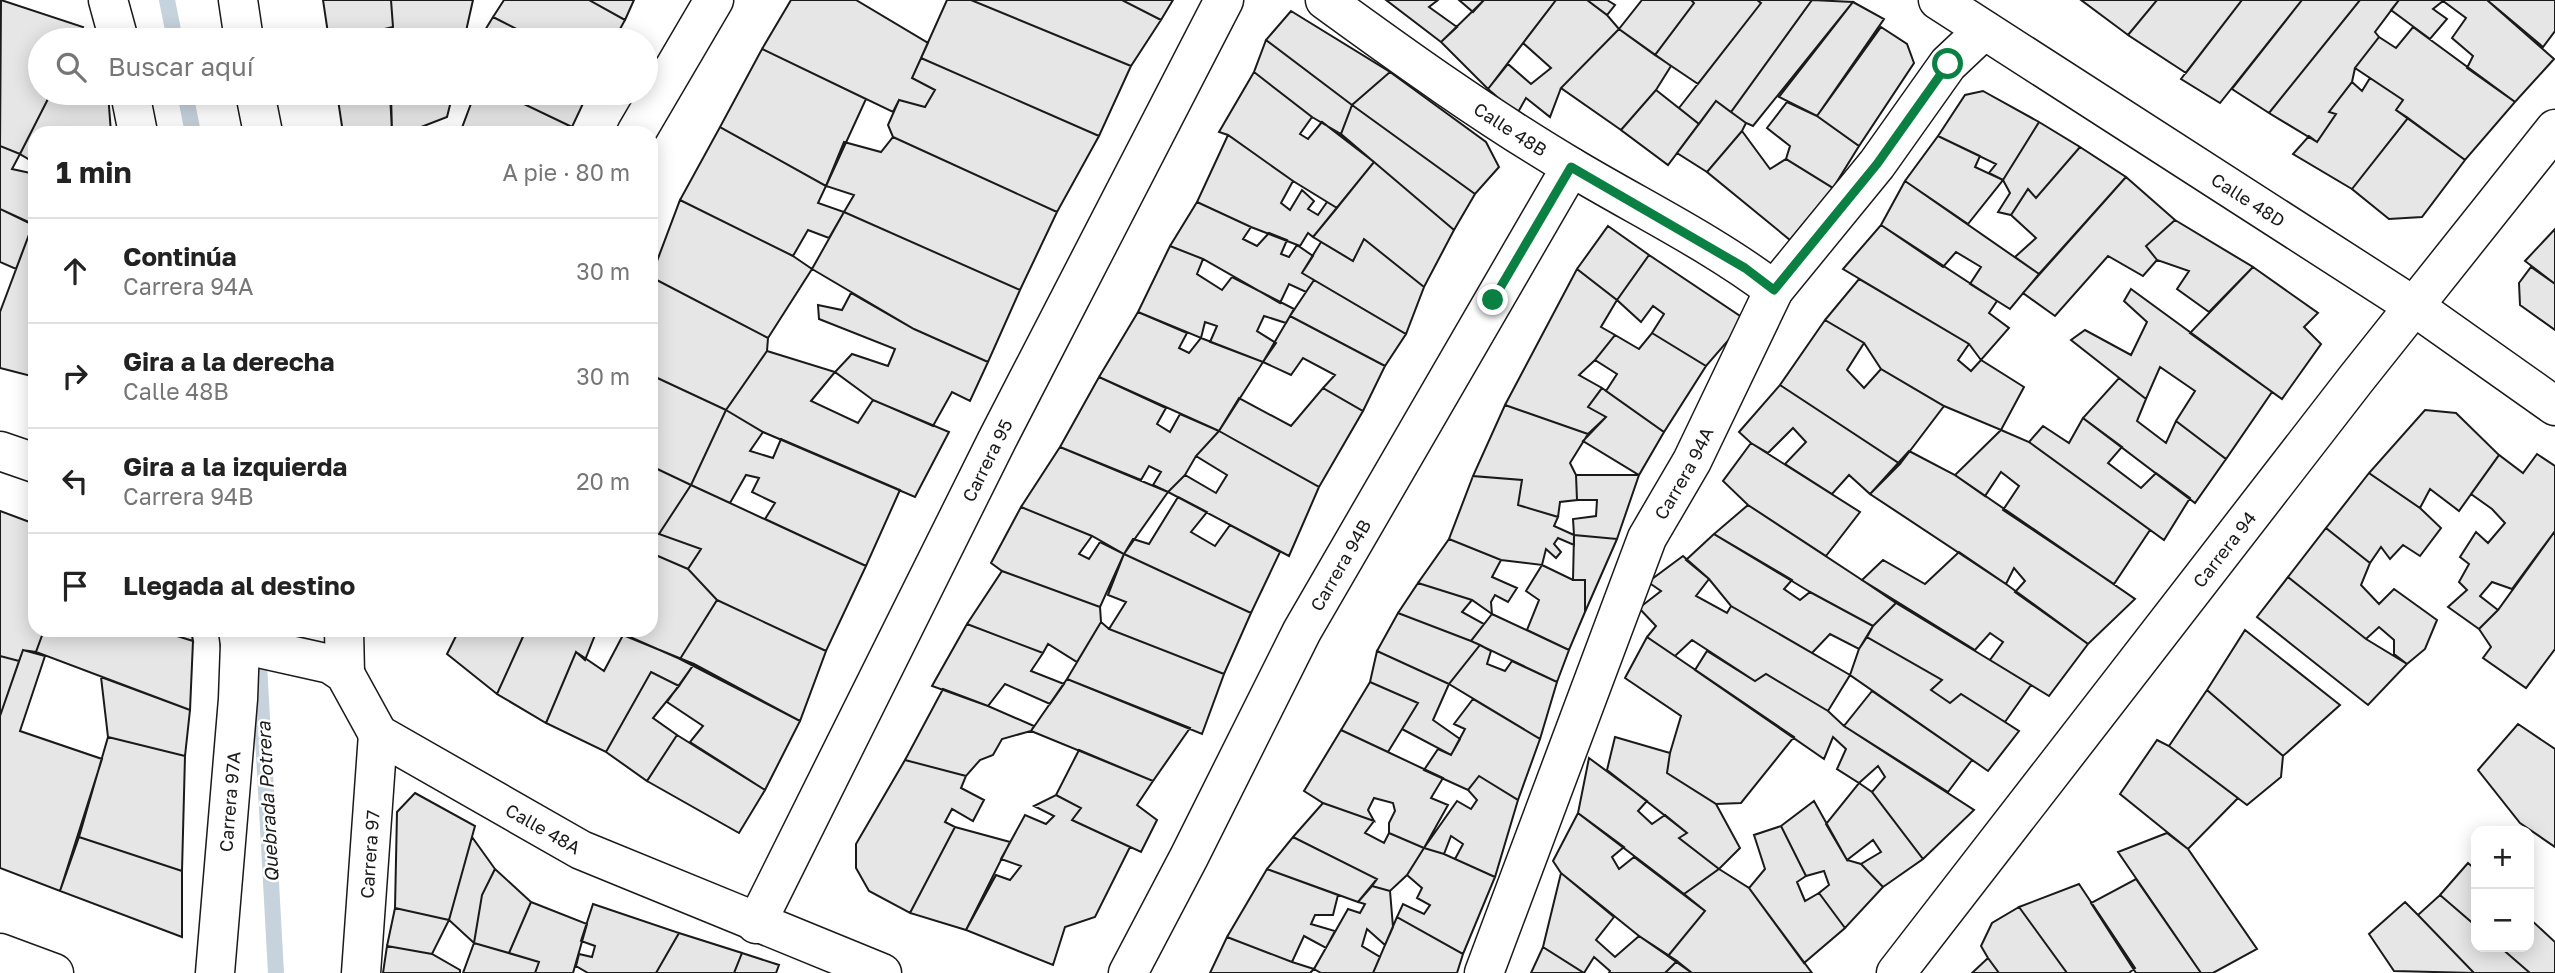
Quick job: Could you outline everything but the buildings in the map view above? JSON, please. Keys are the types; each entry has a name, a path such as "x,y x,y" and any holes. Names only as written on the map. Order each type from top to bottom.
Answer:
{"street":[{"path":"108,0 116,28"},
{"path":"239,0 242,28"},
{"path":"658,96 715,0"},
{"name":"Carrera 95","path":"757,923 997,440 1224,0"},
{"name":"Calle 48B","path":"1325,0 1434,79 1571,167 1745,268 1774,290"},
{"name":"Calle 48D","path":"1938,0 2415,307 2555,406"},
{"name":"Carrera 94A","path":"1484,973 1647,538 1692,461 1774,290 1877,164 1948,64 1984,30"},
{"path":"132,105 137,126"},
{"path":"257,105 262,126"},
{"path":"640,126 653,105"},
{"name":"Carrera 94","path":"1896,973 2356,379 2555,130"},
{"name":"Carrera 94B","path":"1128,973 1302,631 1571,167"},
{"path":"0,452 28,461"},
{"path":"244,641 340,656 378,734"},
{"name":"Carrera 97A","path":"215,973 244,641"},
{"name":"Calle 48A","path":"378,734 581,850 882,973"},
{"name":"Carrera 97","path":"361,973 378,734"},
{"path":"0,953 54,973"}],"waterway":[{"name":"Quebrada Potrera","path":"167,0 173,28"},
{"name":"Quebrada Potrera","path":"187,105 192,126"},
{"name":"Quebrada Potrera","path":"258,646 276,973"}],"route":[{"path":"1493,300 1571,167 1745,268 1774,290 1877,164 1948,64"}]}
